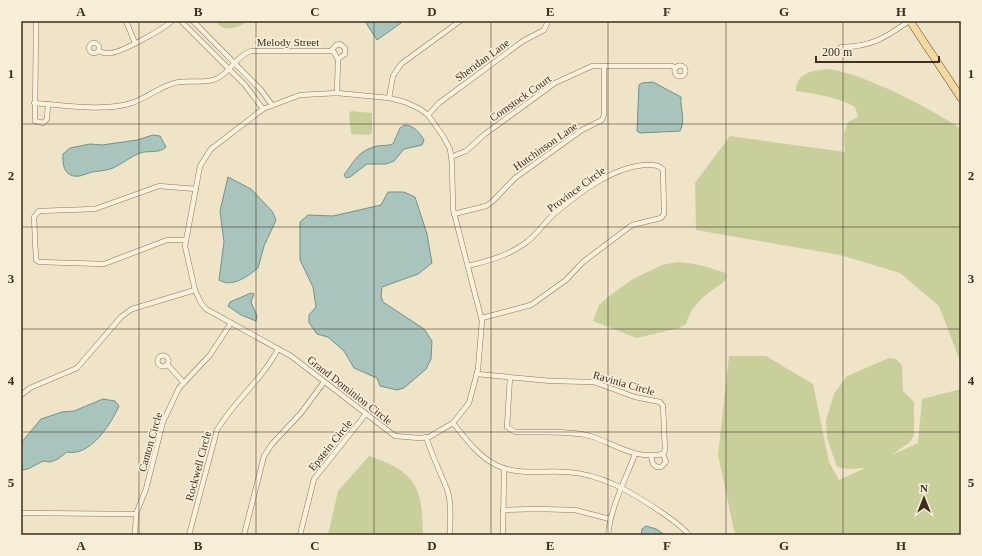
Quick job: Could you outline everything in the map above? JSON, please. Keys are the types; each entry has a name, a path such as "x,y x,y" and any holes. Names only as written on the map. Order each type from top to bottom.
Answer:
{"main road":[{"path":"910,21 961,98"}],"street":[{"path":"36,21 35,122 39,123 47,119 48,104"},
{"path":"126,21 135,43"},
{"path":"99,51 103,53 112,53 135,43 172,21"},
{"path":"181,21 229,68 263,109"},
{"path":"193,21 261,90 272,105"},
{"path":"388,98 393,76 401,64 460,21"},
{"name":"Sheridan Lane","path":"428,115 438,103 523,41 544,30 548,21"},
{"path":"841,47 857,47 875,42 910,21"},
{"path":"331,51 336,45 340,44 345,48 345,54 338,59 337,93"},
{"name":"Melody Street","path":"34,103 78,106 119,106 178,82 202,82 217,79 239,56 251,51 331,51 336,54 338,59"},
{"name":"Comstock Court","path":"451,157 466,151 484,134 555,83 592,66 672,66 676,68"},
{"name":"Hutchinson Lane","path":"454,214 486,206 492,202 514,178 582,130 602,120 604,116 604,66"},
{"name":"Grand Dominion Circle","path":"337,93 388,98 405,102 428,115 450,149 454,214 482,318 477,374 469,403 453,423 426,437 395,436 365,415 291,356 206,309 195,290 185,246 200,166 211,149 263,109 300,95 337,93"},
{"name":"Province Circle","path":"468,266 505,256 526,243 554,215 605,176 633,166 652,164 661,167 663,170 664,214 661,218 632,225 583,262 566,280 531,304 482,318"},
{"path":"186,240 167,240 104,264 39,262 36,260 34,217 39,211 95,209 159,186 196,189"},
{"path":"21,395 30,388 77,368 121,317 132,309 195,290"},
{"name":"Canton Circle","path":"135,535 136,514 146,489 163,422 179,388 210,355 231,323"},
{"name":"Rockwell Circle","path":"189,535 217,430 224,419 264,372 278,349"},
{"path":"167,364 184,383"},
{"name":"Ravinia Circle","path":"477,374 551,381 594,382 635,397 660,402 663,406 665,450 663,454"},
{"path":"510,377 507,428 510,430 515,432 576,434 589,436 635,454 652,456 663,454 666,462 661,467 657,467 654,464 652,456"},
{"path":"244,535 264,456 272,444 301,413 324,382"},
{"name":"Epstein Circle","path":"300,535 314,478 365,415"},
{"path":"453,423 485,458 504,469 515,472 568,472 590,475 622,488 640,498 683,528 689,535"},
{"path":"426,437 435,463 447,490 450,505 450,535"},
{"path":"608,535 610,519 635,454"},
{"path":"503,535 504,469"},
{"path":"503,510 576,510 610,519"},
{"path":"21,513 136,514"}],"green space":[{"path":"216,21 249,21 236,27 223,28"},
{"path":"829,69 844,72 897,93 932,111 961,129 961,364 939,306 900,273 840,255 696,230 695,183 730,136 845,152 844,134 848,122 858,117 855,107 834,98 796,91 799,80 802,76 812,71"},
{"path":"351,111 372,113 372,132 370,135 351,134 349,113"},
{"path":"677,262 708,267 725,273 727,276 725,281 696,304 686,324 679,328 637,338 593,321 599,305 633,279 662,265"},
{"path":"729,356 766,356 813,384 829,462 839,480 865,468 848,469 837,467 827,438 826,420 834,394 847,376 889,358 896,359 902,365 903,391 914,402 914,435 910,442 892,455 918,443 922,399 961,389 961,535 735,535 718,455"},
{"path":"369,456 398,468 407,475 414,484 421,505 423,535 328,535 338,491"}],"water":[{"path":"371,21 397,21 401,23 377,40 366,23"},
{"path":"653,82 681,97 683,123 680,131 640,133 637,131 639,85 642,83"},
{"path":"404,125 411,126 418,132 424,140 422,145 404,149 394,161 386,164 367,164 350,177 346,178 344,175 361,153 377,146 393,144 400,128"},
{"path":"153,135 160,136 166,147 157,151 140,153 110,169 80,176 71,175 64,167 63,154 70,148 90,144 102,145 137,140"},
{"path":"228,177 251,189 272,211 276,220 264,246 258,268 244,278 229,283 219,280 224,242 220,211"},
{"path":"388,192 404,192 415,197 427,234 432,263 418,274 382,287 381,296 383,302 424,329 432,341 431,359 426,369 404,388 397,390 380,386 377,378 354,368 344,351 328,337 317,334 309,323 309,315 316,307 313,287 300,260 300,222 308,215 333,216 381,205"},
{"path":"251,293 254,294 251,302 257,316 256,321 241,315 228,306 230,302"},
{"path":"103,399 115,401 119,406 99,438 84,449 76,452 67,452 58,459 50,462 43,461 28,469 21,470 21,443 41,419 62,412 74,411"},
{"path":"646,526 656,529 665,535 641,535 642,529"}]}
